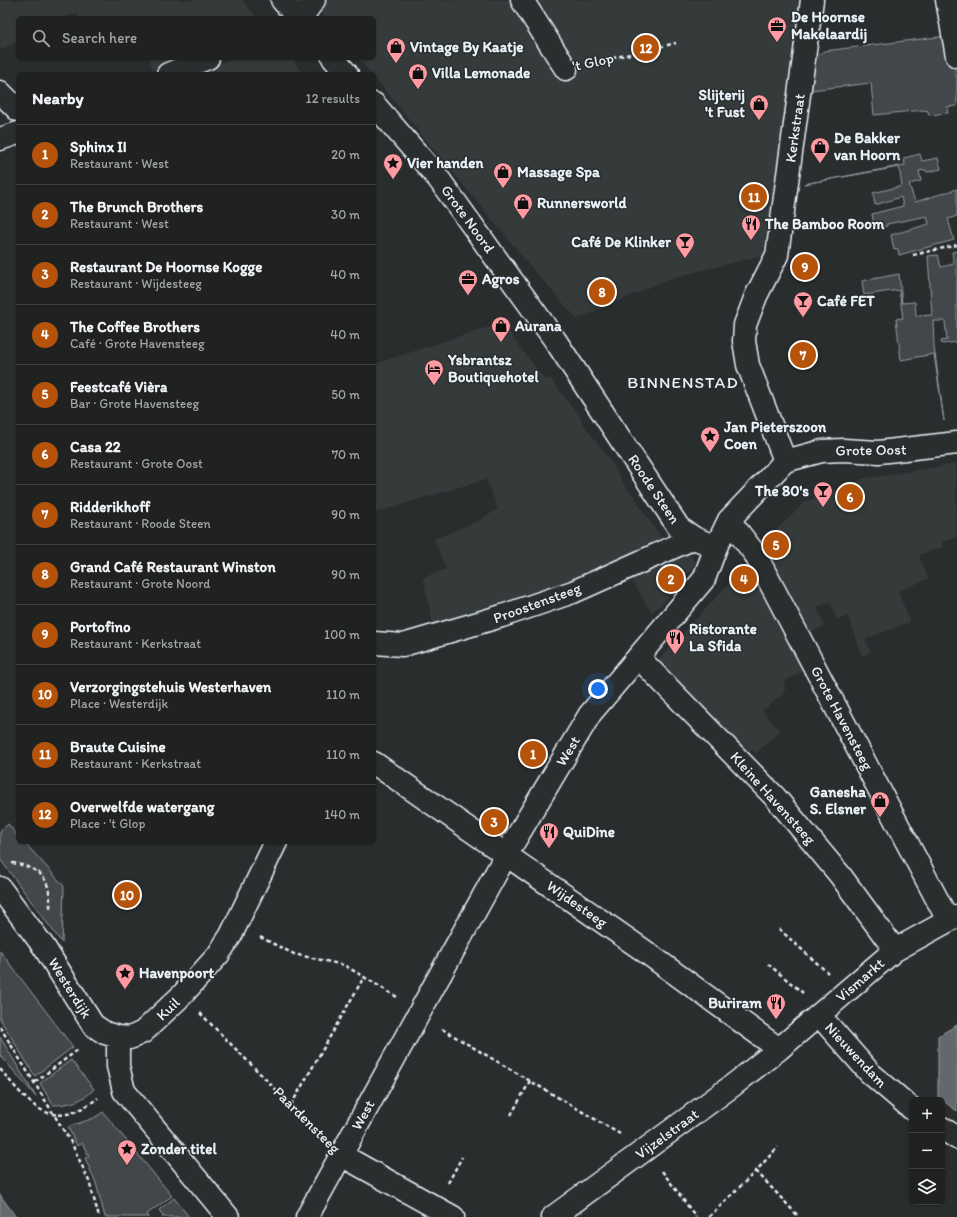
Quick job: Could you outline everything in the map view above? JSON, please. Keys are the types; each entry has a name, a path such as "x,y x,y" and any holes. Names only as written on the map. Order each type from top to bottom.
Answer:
{"street":[{"path":"282,0 298,16"},
{"path":"302,16 314,0"},
{"name":"'t Glop","path":"522,0 566,69"},
{"name":"Kerkstraat","path":"785,460 748,365 744,341 745,325 756,296 777,255 812,0"},
{"path":"947,0 957,56"},
{"path":"173,72 203,60"},
{"path":"335,60 345,72"},
{"path":"0,92 16,108"},
{"name":"Grote Noord","path":"376,106 438,178 554,340"},
{"path":"0,139 16,134"},
{"name":"Roode Steen","path":"554,340 680,528 694,538 716,547"},
{"name":"Grote Oost","path":"785,460 822,451 843,450 879,452 957,443"},
{"path":"716,547 729,520 785,460"},
{"name":"Grote Havensteeg","path":"729,520 755,554 953,918"},
{"name":"Proostensteeg","path":"376,643 403,645 502,616 573,592 694,538"},
{"name":"West","path":"307,1217 420,1014 506,855 590,714 704,579 716,547"},
{"name":"Kleine Havensteeg","path":"638,657 775,796 840,875 895,950"},
{"name":"Wijdesteeg","path":"376,763 643,950 779,1049"},
{"name":"Kuil","path":"118,1037 130,1038 143,1032 182,995 218,955 236,925 275,844"},
{"name":"Westerdijk","path":"0,888 44,947 93,1025 105,1033 118,1037"},
{"name":"Vismarkt","path":"779,1049 895,950 953,918"},
{"name":"Nieuwendam","path":"819,1015 870,1073 909,1106"},
{"path":"118,1037 120,1076 124,1091 228,1217"},
{"name":"Vijzelstraat","path":"553,1217 646,1150 779,1049"},
{"path":"945,1130 957,1138"},
{"name":"Paardensteeg","path":"341,1155 452,1217"}],"path":[{"name":"'t Glop","path":"566,69 676,43"},
{"path":"913,255 957,245"},
{"path":"236,925 294,954 344,966 406,1001 420,1014 438,1026 646,1150 696,1217"},
{"path":"779,929 848,990"},
{"path":"768,964 811,999 819,1015"},
{"path":"291,1105 364,977"},
{"name":"Paardensteeg","path":"182,995 341,1155"},
{"path":"35,1082 80,1048 79,1037 93,1025"},
{"path":"0,1027 72,1144 89,1181 99,1217"},
{"path":"0,1069 31,1104 53,1115 67,1115 86,1108 120,1076"},
{"path":"511,1115 530,1081"},
{"path":"709,1217 778,1147"},
{"path":"756,1171 799,1217"}],"shaded area":[{"path":"0,0 242,0 255,16 78,16 77,13 69,16 16,16 16,43 0,50"},
{"path":"310,0 805,0 795,74 763,255 671,278 577,319 536,273 376,79 376,72 369,72 360,60 376,60 376,16 323,16"},
{"path":"946,36 957,78 957,106 947,107 948,113 929,115 928,111 923,110 874,115 871,83 811,90 815,63 820,54 824,51"},
{"path":"150,60 180,60 153,70"},
{"path":"230,60 292,60 302,72 198,72"},
{"path":"920,154 922,161 938,158 941,169 927,172 926,170 919,171 921,181 909,184 915,202 957,189 957,216 948,219 954,240 899,255 898,249 894,250 891,235 929,224 927,216 887,224 887,226 875,229 872,214 903,206 901,197 875,205 873,193 902,186 899,167 804,184 905,165 904,158"},
{"path":"957,251 957,342 942,344 941,341 947,340 945,321 933,321 934,346 944,421 934,354 901,360 896,319 903,318 899,290 864,295 862,281 899,274 902,303 915,302 916,316 932,315 928,256 938,255 941,267 954,264 952,252"},
{"path":"502,323 545,380 550,378 581,417 579,418 614,466 625,486 638,501 637,502 664,542 570,581 433,624 423,578 446,569 434,539 478,521 498,509 486,479 376,512 376,363"},
{"path":"956,464 957,537 942,542 943,547 919,555 928,579 898,591 910,622 866,639 870,652 862,656 848,616 837,620 830,602 817,607 825,626 809,633 761,545 805,502 862,479"},
{"path":"686,548 696,563 666,600 652,613 629,576"},
{"path":"748,563 810,667 783,682 786,689 783,691 784,693 762,711 780,731 756,753 752,750 745,756 657,661"},
{"path":"8,824 16,834 16,844 26,844 64,886 62,943 0,859 0,832"},
{"path":"0,951 73,1047 35,1076 0,1019"},
{"path":"957,1025 957,1111 945,1102 945,1097 938,1097 938,1036"},
{"path":"0,1037 36,1097 0,1055"},
{"path":"71,1060 94,1089 85,1097 75,1102 53,1105 40,1083"},
{"path":"103,1112 172,1196 147,1214 149,1217 105,1217 96,1183 85,1158 89,1156 82,1143 77,1146 68,1127 94,1118"},
{"path":"0,1195 16,1217 0,1217"},
{"path":"174,1198 189,1217 162,1217 163,1216 159,1210"}],"place":[{"name":"De Hoornse Makelaardij","path":"777,43"},
{"name":"Overwelfde watergang","path":"646,48"},
{"name":"Vintage By Kaatje","path":"396,64"},
{"name":"Villa Lemonade","path":"418,90"},
{"name":"Slijterij 't Fust","path":"759,121"},
{"name":"De Bakker van Hoorn","path":"820,164"},
{"name":"Vier handen","path":"393,180"},
{"name":"Massage Spa","path":"503,189"},
{"name":"Braute Cuisine","path":"754,197"},
{"name":"Runnersworld","path":"523,220"},
{"name":"The Bamboo Room","path":"751,241"},
{"name":"Café De Klinker","path":"685,259"},
{"name":"Portofino","path":"805,267"},
{"name":"Grand Café Restaurant Winston","path":"602,292"},
{"name":"Agros","path":"468,296"},
{"name":"Café FET","path":"803,318"},
{"name":"Aurana","path":"501,343"},
{"name":"Ridderikhoff","path":"803,355"},
{"name":"Ysbrantsz Boutiquehotel","path":"434,386"},
{"name":"Jan Pieterszoon Coen","path":"710,453"},
{"name":"Casa 22","path":"850,497"},
{"name":"The 80's","path":"823,508"},
{"name":"Feestcafé Vièra","path":"776,545"},
{"name":"The Brunch Brothers","path":"671,579"},
{"name":"The Coffee Brothers","path":"744,579"},
{"name":"Ristorante La Sfida","path":"675,655"},
{"name":"Sphinx II","path":"533,754"},
{"name":"Ganesha S. Elsner","path":"880,818"},
{"name":"Restaurant De Hoornse Kogge","path":"494,822"},
{"name":"QuiDine","path":"549,849"},
{"name":"Verzorgingstehuis Westerhaven","path":"127,895"},
{"name":"Havenpoort","path":"125,990"},
{"name":"Buriram","path":"776,1020"},
{"name":"Zonder titel","path":"127,1166"}],"district":[{"name":"BINNENSTAD","path":"683,382"}]}
